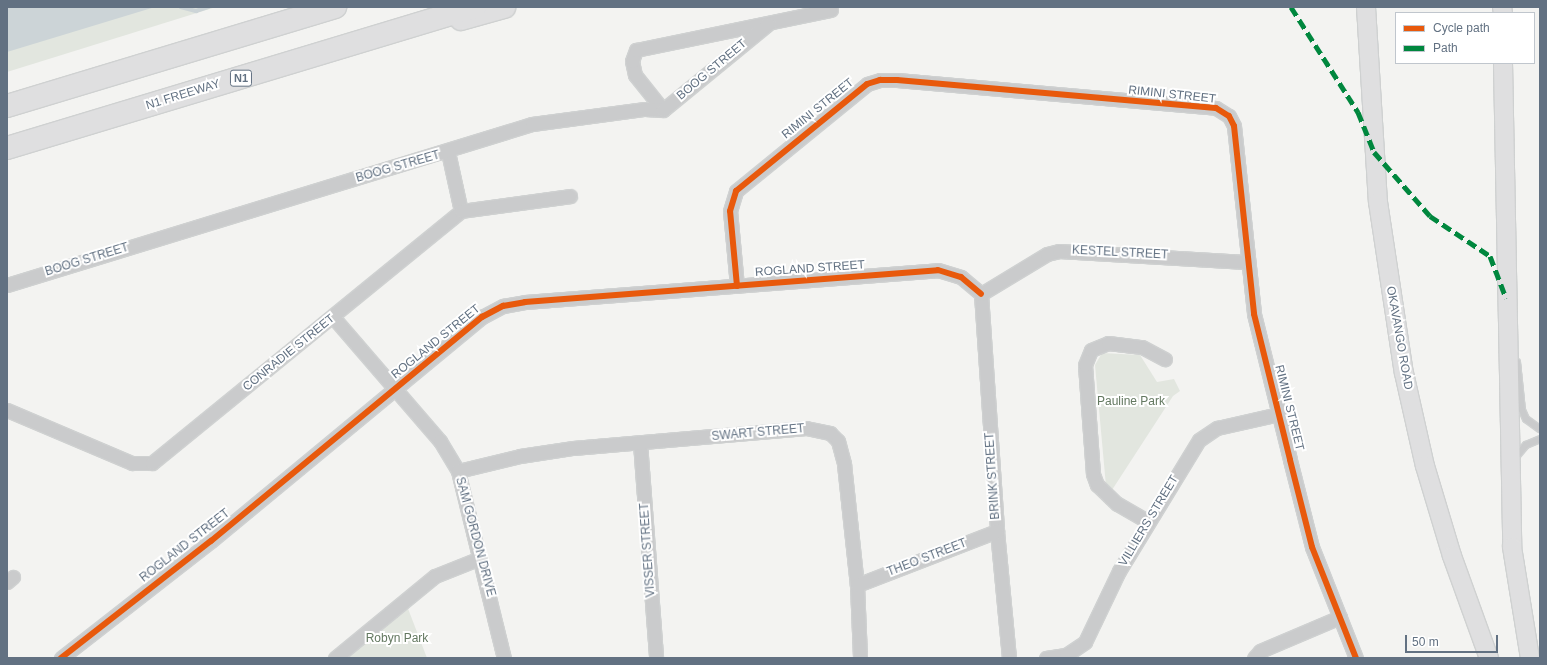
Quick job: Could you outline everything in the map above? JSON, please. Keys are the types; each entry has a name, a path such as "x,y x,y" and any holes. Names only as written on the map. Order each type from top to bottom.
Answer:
{"highway":[{"path":"236,37 310,7"},
{"path":"7,106 335,7"},
{"name":"N1 FREEWAY","path":"7,148 474,7"},
{"path":"320,54 504,7"}],"main road":[{"name":"OKAVANGO ROAD","path":"1366,7 1378,202 1404,373 1428,473 1452,556 1489,658"},
{"path":"1503,64 1506,298 1512,546 1530,658"}],"street":[{"path":"663,110 635,75 632,61 636,50 831,10"},
{"name":"BOOG STREET","path":"7,285 547,121 645,109 663,110 768,24"},
{"name":"RIMINI STREET","path":"737,286 730,211 736,191 868,84 880,80 1216,108 1229,116 1234,126 1246,262 1254,314 1312,547 1356,658"},
{"path":"448,152 460,211 570,196"},
{"name":"CONRADIE STREET","path":"7,410 132,463 152,463 333,317 460,211"},
{"name":"KESTEL STREET","path":"981,294 1047,254 1059,251 1246,262"},
{"name":"ROGLAND STREET","path":"61,658 211,541 482,317 503,306 524,302 938,270 961,277 981,294"},
{"name":"BRINK STREET","path":"981,294 997,531 1009,658"},
{"name":"SAM GORDON DRIVE","path":"333,317 440,441 458,471 504,658"},
{"path":"1148,521 1117,504 1097,485 1093,474 1085,365 1091,350 1108,343 1142,347 1165,359"},
{"name":"VILLIERS STREET","path":"1046,658 1066,655 1085,642 1119,571 1148,521 1206,433 1279,414"},
{"name":"SWART STREET","path":"458,471 543,452 806,428 830,434 838,441 842,452 857,585 860,658"},
{"name":"VISSER STREET","path":"640,443 656,658"},
{"name":"THEO STREET","path":"857,585 997,531"},
{"path":"336,658 435,576 480,558"},
{"path":"1254,658 1260,652 1340,617"}],"lane":[{"path":"1506,298 1517,347"},
{"path":"1517,354 1522,410 1526,419 1540,429"},
{"path":"1510,464 1526,445 1540,439"}],"green space":[{"path":"7,7 216,7 7,72"},
{"name":"Pauline Park","path":"1102,353 1140,355 1157,382 1174,379 1180,391 1173,396 1112,490 1106,486 1095,365"},
{"name":"Robyn Park","path":"407,606 427,658 344,658"}],"shaded area":[{"path":"7,7 155,7 7,52"}],"waterway":[{"path":"181,7 196,11 208,7"}],"marked path":[{"path":"1291,7 1358,112 1374,152 1430,216 1490,256 1506,298"}],"cycle path":[{"path":"737,286 730,211 736,191 867,84 880,80 897,80 1216,108 1229,116 1234,126 1254,314 1312,547 1356,658"},
{"path":"61,658 211,541 482,317 503,306 525,302 938,270 961,277 981,294"}]}
